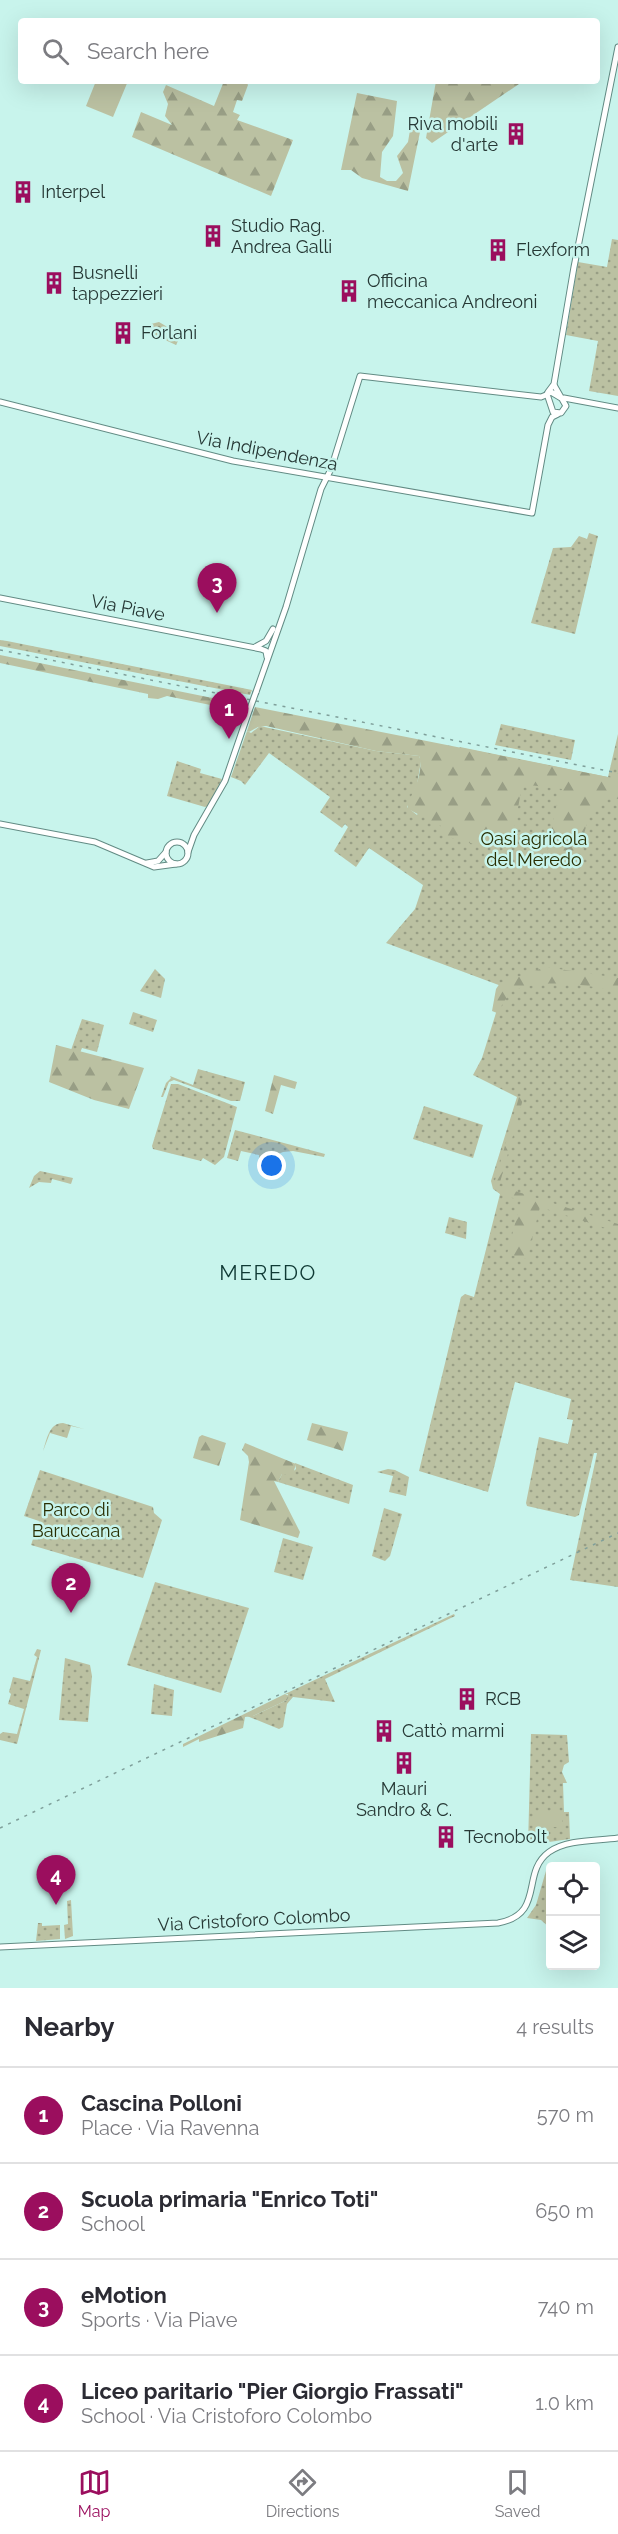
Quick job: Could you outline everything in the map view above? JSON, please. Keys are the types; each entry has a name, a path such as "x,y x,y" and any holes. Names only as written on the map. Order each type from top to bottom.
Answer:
{"street":[{"path":"0,824 95,842 154,867 186,860 196,831 222,788 285,607 321,489 360,376 541,397 547,394 554,384 576,257 618,47"},
{"path":"554,384 566,404 565,410"},
{"path":"547,394 618,408"},
{"path":"547,394 551,410 558,414 580,402"},
{"name":"Via Indipendenza","path":"0,402 219,458 532,513 548,425 552,417 558,414"},
{"name":"Via Piave","path":"0,598 264,650 267,657"},
{"path":"249,648 260,646 266,641 285,607"},
{"path":"249,648 262,653 265,664"},
{"path":"142,861 155,862 170,845 189,838 196,831"},
{"path":"177,842 185,845 188,852"},
{"path":"167,851 169,860 176,864"},
{"name":"Via Cristoforo Colombo","path":"0,1947 484,1924 509,1920 518,1916 526,1908 537,1867 552,1850 567,1845 618,1838"}],"green space":[{"path":"95,84 127,84 113,117 86,106"},
{"path":"223,84 248,84 242,101 237,100 233,112 240,115 237,120 293,140 271,196 132,137 141,112 172,125 165,116 168,104 163,92 166,85 214,106"},
{"path":"435,84 519,84 432,143 426,138"},
{"path":"357,93 397,101 393,136 382,152 380,177 387,181 396,181 403,173 397,156 408,142 410,130 420,132 408,191 362,178 351,170 341,170"},
{"path":"612,239 618,240 618,396 589,391 598,341 566,335 578,262 607,267"},
{"path":"159,322 181,335 176,345 148,332 151,324"},
{"path":"589,533 598,536 575,634 531,623 553,548 571,547 579,536 587,539"},
{"path":"0,640 252,690 250,695 0,646"},
{"path":"0,655 247,705 244,712 167,696 158,699 148,698 148,694 0,663"},
{"path":"255,707 618,779 618,799 609,797 589,817 576,860 547,854 562,789 522,786 511,846 481,846 438,834 441,826 408,809 407,803 420,773 419,756 376,751 266,726 249,732 247,731"},
{"path":"501,724 575,740 571,760 495,745"},
{"name":"Oasi agricola del Meredo","path":"260,726 376,751 419,756 421,761 417,785 407,807 417,815 460,747 608,777 618,734 618,1587 570,1580 597,1453 594,1453 579,1515 575,1517 527,1506 526,1503 539,1437 568,1444 573,1420 567,1419 571,1399 515,1382 488,1492 419,1471 461,1297 465,1294 474,1297 500,1194 493,1189 491,1181 517,1097 473,1075 482,1058 504,987 386,943 415,909 423,885 369,848 356,867 334,851 348,827 345,824 342,828 320,812 330,797 269,753 245,785 231,777 247,731 251,733"},
{"path":"177,761 201,769 200,773 222,779 209,805 205,807 167,796"},
{"path":"546,967 618,978 618,992 578,985 551,983 537,985 511,991 497,1013 492,1011 496,989 500,983"},
{"path":"155,969 165,979 161,998 140,991"},
{"path":"133,1012 157,1020 153,1032 129,1024"},
{"path":"82,1019 104,1025 97,1052 82,1048 80,1053 71,1050"},
{"path":"56,1045 144,1068 129,1109 94,1100 49,1082"},
{"path":"198,1069 245,1082 240,1101 231,1101 174,1080 169,1082 161,1097 170,1076 193,1085"},
{"path":"274,1075 297,1082 295,1089 281,1085 273,1114 265,1111"},
{"path":"171,1084 178,1084 237,1107 224,1157 215,1165 203,1158 201,1161 153,1149"},
{"path":"519,1097 523,1099 499,1186 618,1224 618,1232 540,1207 527,1259 507,1254 521,1201 499,1193 494,1184"},
{"path":"424,1106 483,1125 473,1158 413,1139"},
{"path":"235,1130 325,1154 324,1157 293,1151 283,1152 266,1159 241,1151 238,1161 227,1158"},
{"path":"40,1171 73,1178 71,1184 52,1179 51,1183 39,1182 29,1188 34,1176"},
{"path":"449,1217 467,1222 466,1239 445,1233"},
{"path":"63,1423 84,1429 71,1426 67,1438 50,1433 43,1451 47,1437 52,1429"},
{"path":"312,1423 348,1432 343,1451 307,1440"},
{"path":"202,1435 226,1443 219,1466 193,1458 199,1437"},
{"path":"245,1443 296,1464 293,1474 282,1474 278,1482 274,1481 300,1532 298,1538 240,1520 249,1462 248,1456 242,1450"},
{"path":"295,1463 353,1485 349,1504 278,1482 282,1474 290,1474 296,1469"},
{"path":"388,1469 409,1477 406,1496 389,1492 393,1476 377,1472"},
{"name":"Parco di Baruccana","path":"40,1470 153,1507 154,1513 162,1520 143,1578 31,1545 39,1521 24,1516"},
{"path":"384,1508 402,1514 390,1556 385,1561 372,1556"},
{"path":"283,1538 313,1547 303,1580 274,1572"},
{"path":"155,1582 249,1608 221,1693 127,1665"},
{"path":"454,1614 455,1616 325,1679 335,1702 293,1697 287,1704 283,1727 279,1729 247,1716 253,1716 287,1700 288,1694 285,1694"},
{"path":"37,1649 41,1650 17,1744 0,1740 0,1734 3,1732 17,1734 24,1709 8,1704 11,1694 9,1692 13,1677 30,1681"},
{"path":"65,1658 90,1665 92,1676 88,1722 59,1720"},
{"path":"154,1684 174,1690 172,1716 151,1714"},
{"path":"285,1694 289,1696 287,1700 253,1716 245,1717 243,1728 199,1742 199,1739 183,1747 183,1744"},
{"path":"531,1734 567,1735 569,1762 564,1765 562,1772 567,1783 563,1783 564,1812 569,1812 570,1839 528,1845"},
{"path":"534,1811 562,1811 562,1827 534,1827"},
{"path":"546,1871 546,1924 541,1920 527,1918 536,1905"},
{"path":"71,1900 73,1936 65,1939 64,1925 68,1924 67,1901"},
{"path":"38,1923 42,1923 42,1926 60,1925 60,1939 36,1941"}],"railway":[{"path":"0,650 618,773"},
{"path":"0,1828 618,1533"}],"place":[{"name":"Riva mobili d'arte","path":"516,134"},
{"name":"Interpel","path":"23,192"},
{"name":"Studio Rag. Andrea Galli","path":"213,236"},
{"name":"Flexform","path":"498,250"},
{"name":"Busnelli tappezzieri","path":"54,283"},
{"name":"Officina meccanica Andreoni","path":"349,291"},
{"name":"Forlani","path":"123,333"},
{"name":"eMotion","path":"217,613"},
{"name":"Cascina Polloni","path":"229,739"},
{"name":"Scuola primaria \"Enrico Toti\"","path":"71,1613"},
{"name":"RCB","path":"467,1699"},
{"name":"Cattò marmi","path":"384,1731"},
{"name":"Mauri Sandro & C.","path":"404,1763"},
{"name":"Tecnobolt","path":"446,1837"},
{"name":"Liceo paritario \"Pier Giorgio Frassati\"","path":"56,1905"}],"district":[{"name":"MEREDO","path":"268,1273"}]}
